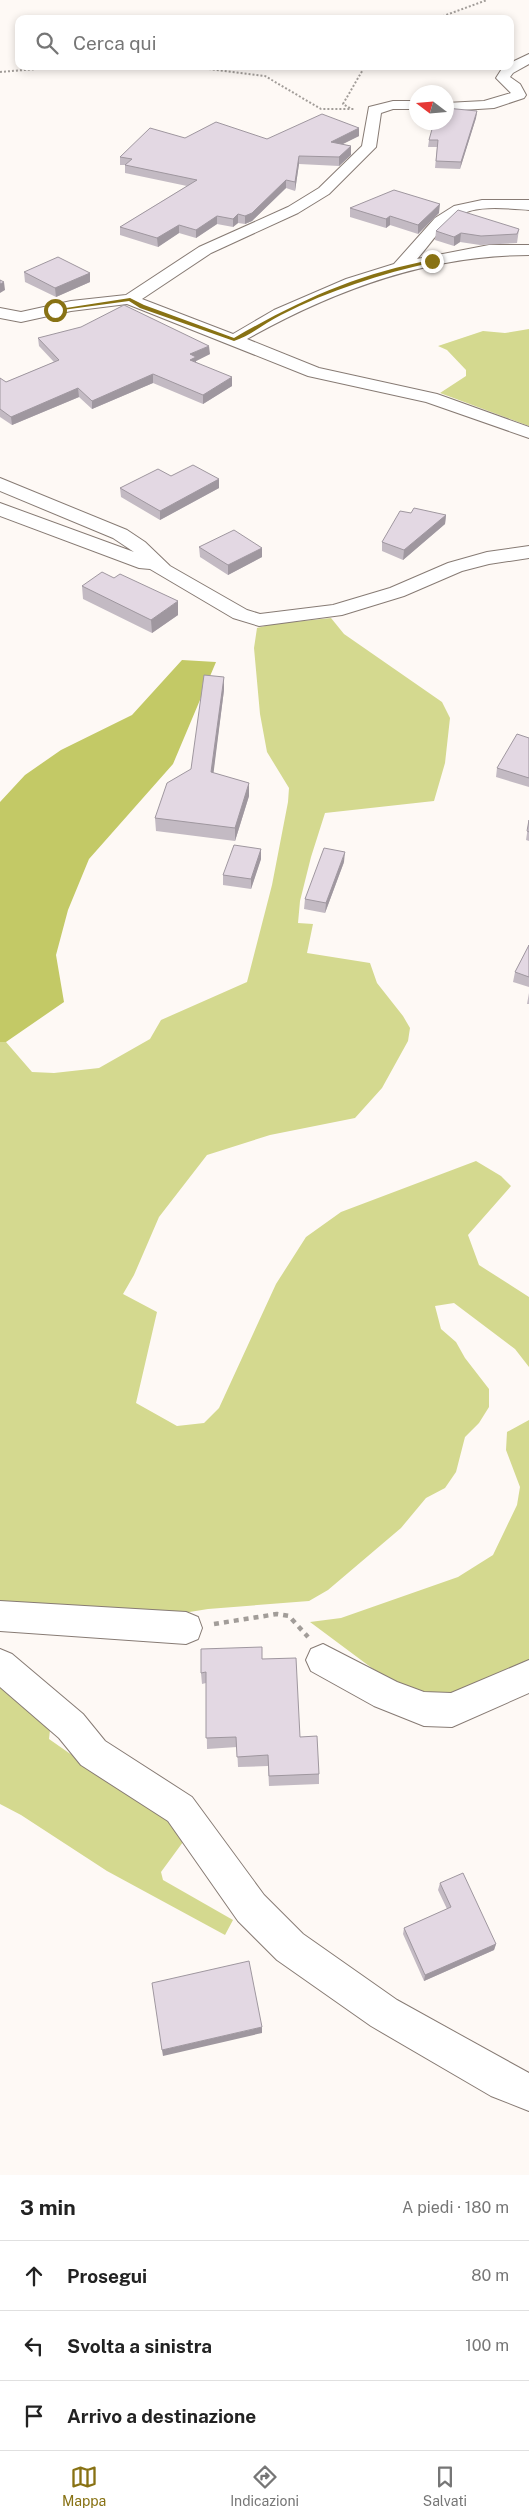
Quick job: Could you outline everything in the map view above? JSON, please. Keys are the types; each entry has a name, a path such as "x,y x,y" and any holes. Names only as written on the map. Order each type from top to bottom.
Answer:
{"street":[{"path":"514,67 529,58"},
{"path":"454,107 467,107 512,100 519,95 515,87 503,78 508,70"},
{"path":"0,327 8,326 21,317 71,306 130,299 206,250 310,201 368,147 374,110 393,105 409,106"},
{"path":"400,267 418,252 441,220 456,209 474,206 529,205"},
{"path":"234,340 280,314 352,282 400,267 489,250 529,250"},
{"path":"130,299 142,306 314,372 431,398 529,433"},
{"path":"0,313 21,317"},
{"path":"0,484 120,534 138,546 163,570"},
{"path":"0,509 163,570 240,614 259,620 335,610 397,592 455,567 487,558 529,552"},
{"path":"0,1616 186,1628"},
{"path":"323,1660 386,1694 424,1709 452,1710 529,1676"},
{"path":"0,1665 71,1726 93,1753 152,1789 180,1809 213,1852 251,1908 290,1947 384,2013 505,2082 529,2092"}],"path":[{"path":"446,15 487,0"},
{"path":"0,72 24,70"},
{"path":"217,70 265,76 321,110 374,110"},
{"path":"350,109 343,104 363,70"},
{"path":"186,1628 276,1614 289,1616 307,1636 323,1660"}],"green space":[{"path":"529,329 529,426 440,393 466,376 466,370 447,350 438,346 483,331 505,333"},
{"path":"331,618 344,634 442,702 450,718 445,763 434,801 325,813 300,901 298,923 313,924 307,953 370,963 377,983 410,1028 408,1041 382,1088 355,1118 270,1135 207,1155 159,1217 134,1275 123,1294 157,1312 136,1403 177,1426 204,1423 219,1408 276,1284 306,1237 341,1212 476,1161 501,1176 511,1186 468,1235 479,1265 529,1297 529,1367 515,1349 454,1303 435,1306 441,1329 456,1342 465,1358 489,1389 489,1407 479,1423 465,1437 456,1472 445,1488 426,1498 401,1528 328,1590 309,1601 208,1609 171,1615 0,1605 0,1042 6,1042 32,1072 54,1073 99,1068 150,1039 161,1020 247,982 272,885 289,788 267,752 260,714 254,648 257,628 273,624"},
{"path":"182,660 216,662 173,764 89,859 68,910 56,955 64,1002 6,1042 0,1042 0,802 25,775 61,750 132,715"},
{"path":"529,1420 529,1665 434,1699 400,1689 310,1622 341,1618 458,1577 493,1555 517,1505 520,1487 506,1450 507,1432"},
{"path":"0,1675 51,1721 49,1739 69,1753 165,1809 183,1842 161,1872 163,1880 233,1920 225,1935 107,1871 21,1815 0,1804"}],"building":[{"path":"454,109 477,111 461,162 436,161 438,140 429,140 432,130 454,130"},
{"path":"322,114 359,128 331,142 351,146 339,157 299,156 295,182 286,180 252,213 245,216 238,214 233,219 217,216 196,230 179,225 157,238 120,227 197,180 125,165 132,159 120,157 150,128 185,138 216,122 267,139"},
{"path":"394,190 440,204 418,225 390,216 386,219 350,208"},
{"path":"458,210 519,229 517,234 481,236 461,233 454,237 436,231"},
{"path":"58,257 90,273 55,288 24,272"},
{"path":"124,305 209,346 190,354 196,357 190,360 232,377 203,395 153,374 92,401 78,388 11,417 0,409 0,378 6,382 59,360 38,338 81,327"},
{"path":"193,465 219,479 160,511 120,488 158,469 171,476"},
{"path":"414,508 446,515 404,550 382,542 400,511 411,513"},
{"path":"234,530 262,548 228,565 199,547"},
{"path":"102,572 114,578 120,574 178,601 151,620 82,586"},
{"path":"204,675 224,677 211,772 249,783 235,828 155,818 167,783 191,769"},
{"path":"517,734 529,738 529,778 497,768"},
{"path":"234,845 261,849 251,879 223,875"},
{"path":"324,848 345,852 326,903 305,899"},
{"path":"529,945 529,977 515,972"},
{"path":"262,1647 262,1659 296,1658 300,1737 317,1736 319,1774 269,1776 268,1755 237,1757 236,1737 206,1738 206,1672 201,1673 201,1649"},
{"path":"463,1873 496,1944 425,1975 404,1928 451,1907 440,1883"},
{"path":"249,1961 262,2027 162,2050 152,1983"}],"route":[{"path":"55,310 71,306 130,299 142,306 234,340 280,314 352,282 400,267 432,261"}]}
